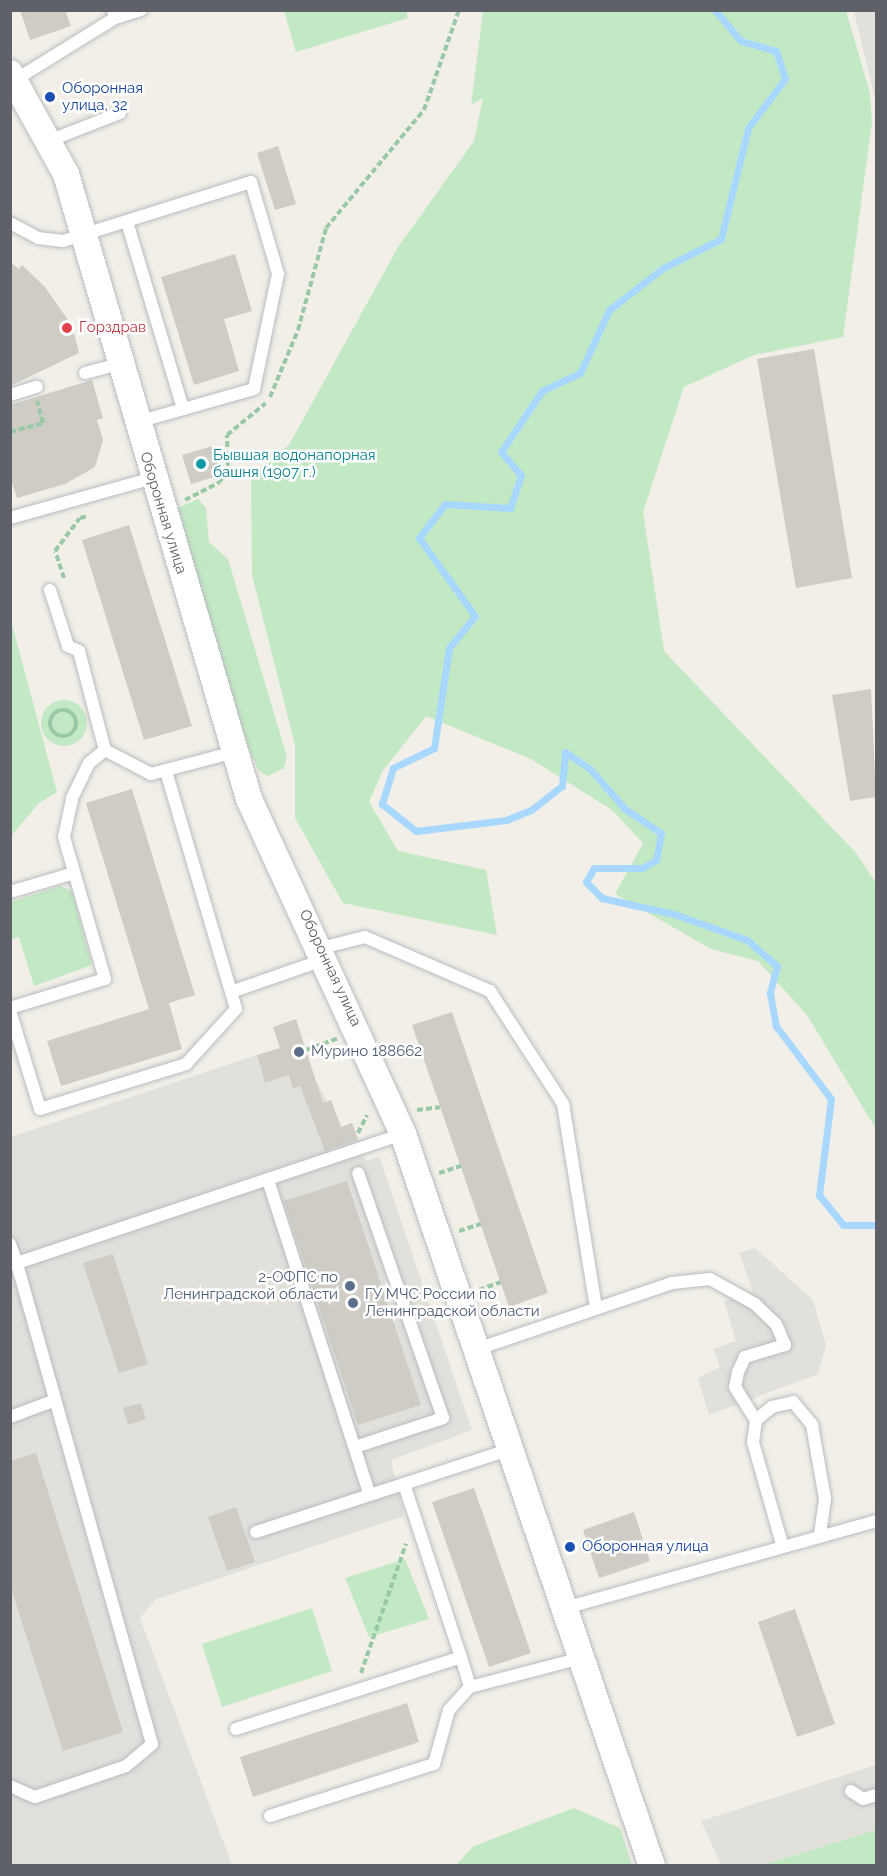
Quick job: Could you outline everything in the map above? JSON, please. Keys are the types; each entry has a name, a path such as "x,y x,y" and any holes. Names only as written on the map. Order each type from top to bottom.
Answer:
{"street":[{"name":"Оборонная улица","path":"13,77 51,140 83,235 153,478 235,752 259,824 405,1122 477,1349 652,1866"}],"lane":[{"path":"13,77 114,14 141,10"},
{"path":"51,140 120,113"},
{"path":"10,223 38,238 63,241 251,182 278,274 254,389 137,422"},
{"path":"127,222 183,409"},
{"path":"85,373 120,364"},
{"path":"10,395 35,388"},
{"path":"10,518 153,478"},
{"path":"50,591 68,646 79,651 105,750 151,774 167,774 235,752"},
{"path":"105,750 89,764 64,822 74,873 105,979 10,1009 40,1109 186,1064 236,1009 167,774"},
{"path":"10,892 74,873"},
{"path":"231,992 365,937 490,992 563,1104 596,1307"},
{"path":"17,1263 268,1180 405,1122"},
{"path":"355,1447 443,1418 358,1173"},
{"path":"268,1180 370,1495"},
{"path":"10,1244 152,1744 126,1767 35,1797 10,1786"},
{"path":"477,1349 672,1283 710,1279 755,1304 776,1324 785,1345 745,1357 738,1372 735,1387 756,1420 753,1442 782,1544"},
{"path":"10,1417 53,1401"},
{"path":"756,1420 772,1407 793,1402 812,1425 825,1499 820,1535"},
{"path":"256,1532 512,1449"},
{"path":"404,1484 471,1687"},
{"path":"565,1608 782,1544 876,1521"},
{"path":"236,1729 461,1657"},
{"path":"270,1816 434,1764 449,1710 471,1687 581,1658"},
{"path":"851,1791 863,1799 876,1795"}],"path":[{"path":"317,251 339,211 424,110 459,10"},
{"path":"10,432 43,423 35,388"},
{"path":"63,578 55,551 80,518 91,515"},
{"path":"65,709 77,725 61,736 50,720 65,709"},
{"path":"306,1050 340,1038"},
{"path":"405,1122 440,1107"},
{"path":"356,1135 367,1115"},
{"path":"355,1691 416,1517"}],"shaded area":[{"path":"854,11 876,11 876,103"},
{"path":"257,1055 265,1083 289,1075 294,1088 316,1081 341,1127 352,1123 366,1161 379,1156 472,1430 391,1460 404,1516 155,1600 140,1618 232,1865 11,1865 10,1137"},
{"path":"755,1248 813,1300 826,1345 818,1374 709,1415 698,1378 720,1367 713,1349 736,1341 724,1301 753,1292 739,1253"},
{"path":"876,1765 876,1830 763,1865 721,1865 701,1821"}],"green space":[{"path":"284,11 406,11 408,18 296,52"},
{"path":"483,11 846,11 870,93 872,122 843,337 754,355 684,387 643,512 664,651 856,853 876,883 876,1129 807,1015 758,961 711,949 615,894 643,843 612,810 531,759 426,716 382,772 369,802 398,851 486,870 497,935 343,903 295,818 295,745 252,575 251,478 289,445 398,247 474,141 483,98 471,105"},
{"path":"198,499 206,508 209,542 228,559 287,757 284,768 268,776 259,771 240,729 176,509"},
{"path":"10,617 57,792 39,803 11,836"},
{"path":"64,700 80,707 87,723 80,739 64,746 48,739 41,723 48,707"},
{"path":"60,886 72,891 92,965 34,986 19,937 11,940 11,902"},
{"path":"405,1559 429,1619 369,1637 345,1578"},
{"path":"312,1608 332,1671 222,1707 202,1644"},
{"path":"574,1808 620,1828 632,1865 456,1865 474,1846"},
{"path":"876,1830 876,1865 763,1865"}],"building":[{"path":"20,10 65,10 71,26 30,40"},
{"path":"278,146 296,204 275,210 257,153"},
{"path":"235,254 252,311 224,319 239,371 194,385 161,277"},
{"path":"10,262 19,269 22,265 45,287 72,326 79,353 10,386"},
{"path":"814,349 852,578 796,588 757,359"},
{"path":"92,380 103,418 97,420 103,440 95,467 65,484 17,498 10,476 10,405"},
{"path":"212,446 221,475 191,484 182,455"},
{"path":"129,525 192,726 144,740 82,540"},
{"path":"871,689 876,797 850,801 832,695"},
{"path":"132,789 195,995 169,1003 182,1049 61,1086 47,1041 149,1009 86,803"},
{"path":"452,1012 548,1293 509,1307 412,1025"},
{"path":"296,1019 323,1103 331,1100 341,1127 352,1123 358,1139 325,1151 300,1086 293,1089 289,1075 265,1083 257,1055 280,1048 273,1027"},
{"name":"ГУ МЧС России по Ленинградской области","path":"347,1181 421,1405 358,1425 284,1201"},
{"path":"113,1254 148,1364 119,1373 83,1263"},
{"path":"141,1403 146,1419 128,1425 123,1408"},
{"path":"36,1453 123,1732 63,1751 10,1585 10,1461"},
{"path":"474,1488 531,1653 489,1667 432,1502"},
{"path":"236,1507 255,1562 227,1571 208,1517"},
{"path":"634,1512 650,1561 599,1578 583,1530"},
{"path":"795,1609 835,1724 797,1737 758,1622"},
{"path":"407,1703 419,1742 253,1797 240,1757"}],"waterway":[{"path":"715,10 741,41 776,51 785,79 748,128 721,239 663,268 609,310 580,373 542,391 501,452 521,475 510,508 445,504 419,538 475,616 449,648 434,748 393,768 382,804 416,831 506,820 531,810 562,786 565,752 590,769 625,809 661,833 656,860 642,868 594,868 586,882 602,898 674,914 747,940 777,966 770,993 776,1026 831,1099 819,1195 843,1225 876,1225"}],"place":[{"name":"Оборонная улица, 32","path":"50,97"},
{"name":"Горздрав","path":"67,328"},
{"name":"Бывшая водонапорная башня (1907 г.)","path":"201,464"},
{"name":"Мурино 188662","path":"299,1052"},
{"name":"2-ОФПС по Ленинградской области","path":"350,1286"},
{"name":"ГУ МЧС России по Ленинградской области","path":"353,1303"},
{"name":"Оборонная улица","path":"570,1547"}]}
